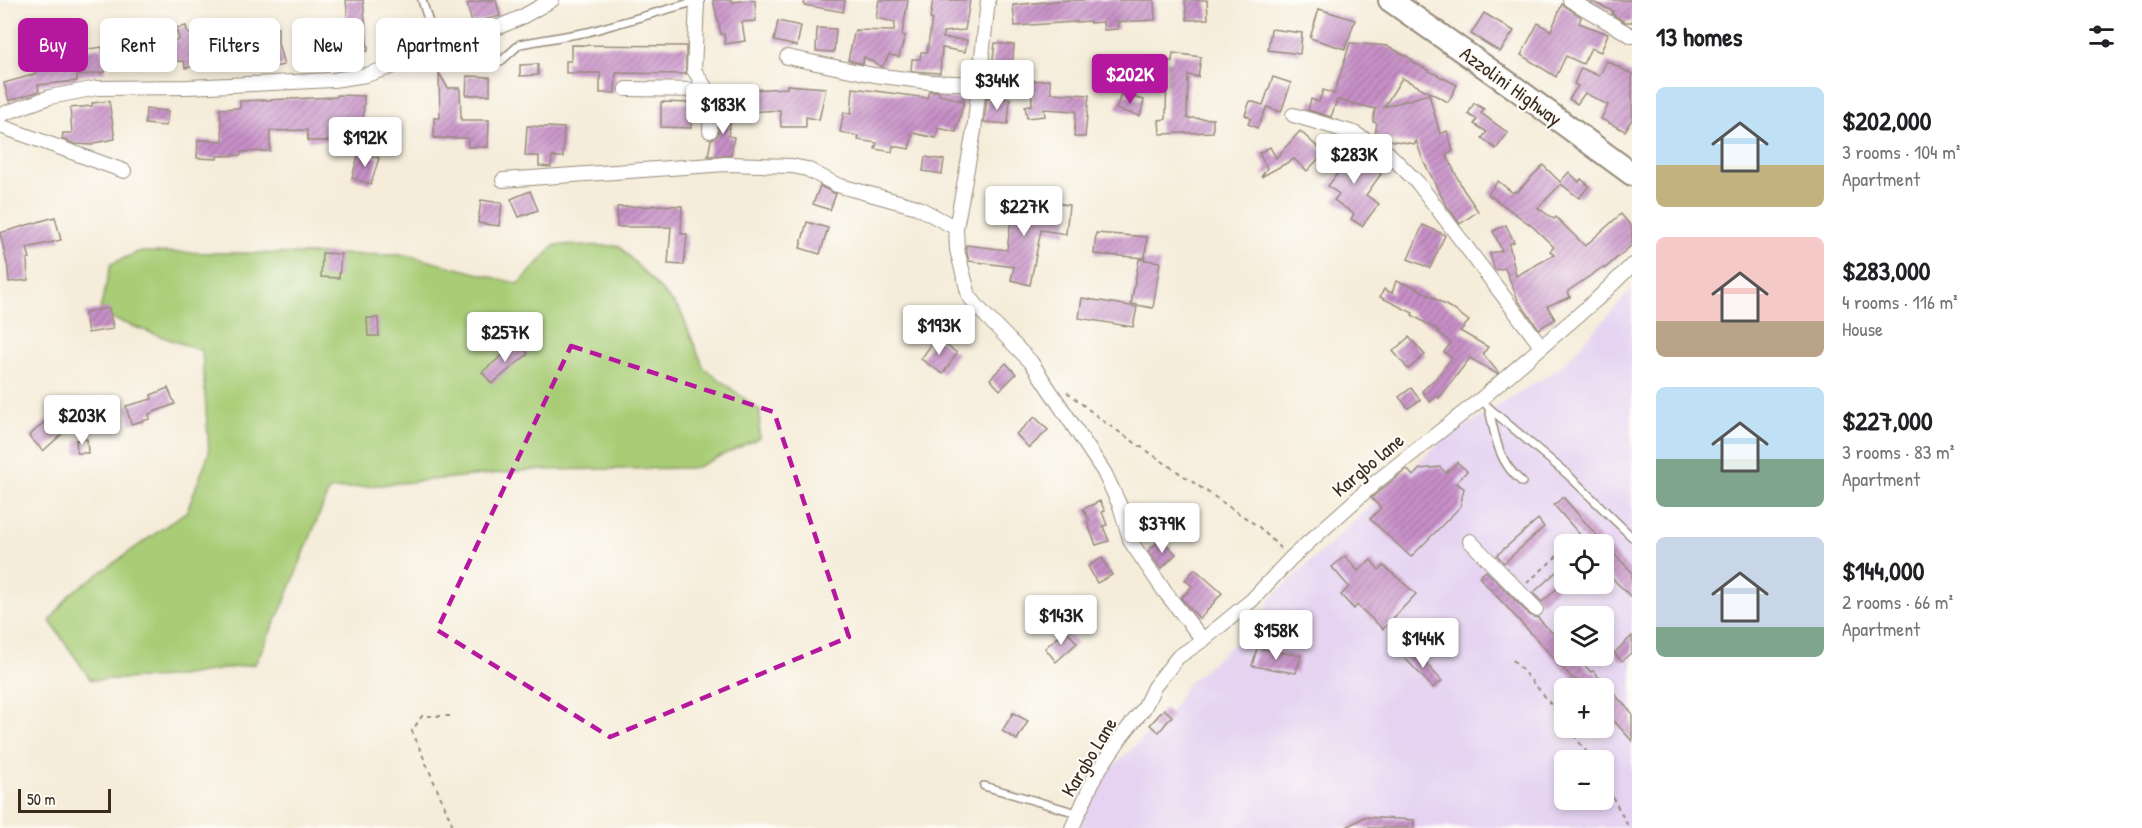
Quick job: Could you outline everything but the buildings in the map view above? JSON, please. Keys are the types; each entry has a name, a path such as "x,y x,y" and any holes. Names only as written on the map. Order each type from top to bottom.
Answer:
{"main road":[{"name":"Azzolini Highway","path":"1390,0 1632,174"}],"street":[{"path":"500,26 552,0"},
{"path":"988,0 974,132 957,228 957,250 969,296 1031,362 1104,472 1120,506 1131,542 1165,592 1203,640"},
{"path":"1570,0 1632,36"},
{"path":"697,1 694,70 707,90 711,103 710,131"},
{"path":"788,57 874,75 930,82 979,84"},
{"path":"0,115 50,97 97,88 188,87 333,80 376,72"},
{"path":"626,89 707,90"},
{"path":"1293,115 1354,133 1388,153 1418,183 1541,346"},
{"path":"0,126 124,171"},
{"path":"503,180 726,164 792,166 807,170 837,185 917,207 957,228"},
{"name":"Kargbo lane","path":"1144,708 1154,687 1178,657 1252,600 1291,558 1376,482 1485,403 1541,346 1632,266"},
{"path":"1470,541 1536,609"},
{"name":"Kargbo Lane","path":"1072,828 1096,774 1144,708"}],"lane":[{"path":"422,0 428,18"},
{"path":"500,63 520,44 588,32 697,1"},
{"path":"1485,403 1501,456 1510,472 1522,482"},
{"path":"1485,403 1567,474 1632,537"},
{"path":"984,786 1077,813"}],"path":[{"path":"1067,392 1103,421 1259,527 1291,558"},
{"path":"1518,591 1554,559"},
{"path":"1512,660 1554,709"},
{"path":"450,716 422,716 412,731 454,828"},
{"path":"1614,800 1629,828"}],"highlighted area":[{"path":"571,346 774,412 849,637 610,737 437,630"}],"shaded area":[{"path":"1632,289 1632,828 1079,828 1098,781 1171,711 1186,685 1263,618 1269,600 1443,440 1561,367"}],"green space":[{"path":"555,245 619,246 680,310 704,368 760,410 759,438 695,468 532,470 329,490 284,603 255,664 172,677 91,680 50,621 70,594 187,511 209,453 202,351 99,314 111,264 138,252 406,255 519,284"}]}
